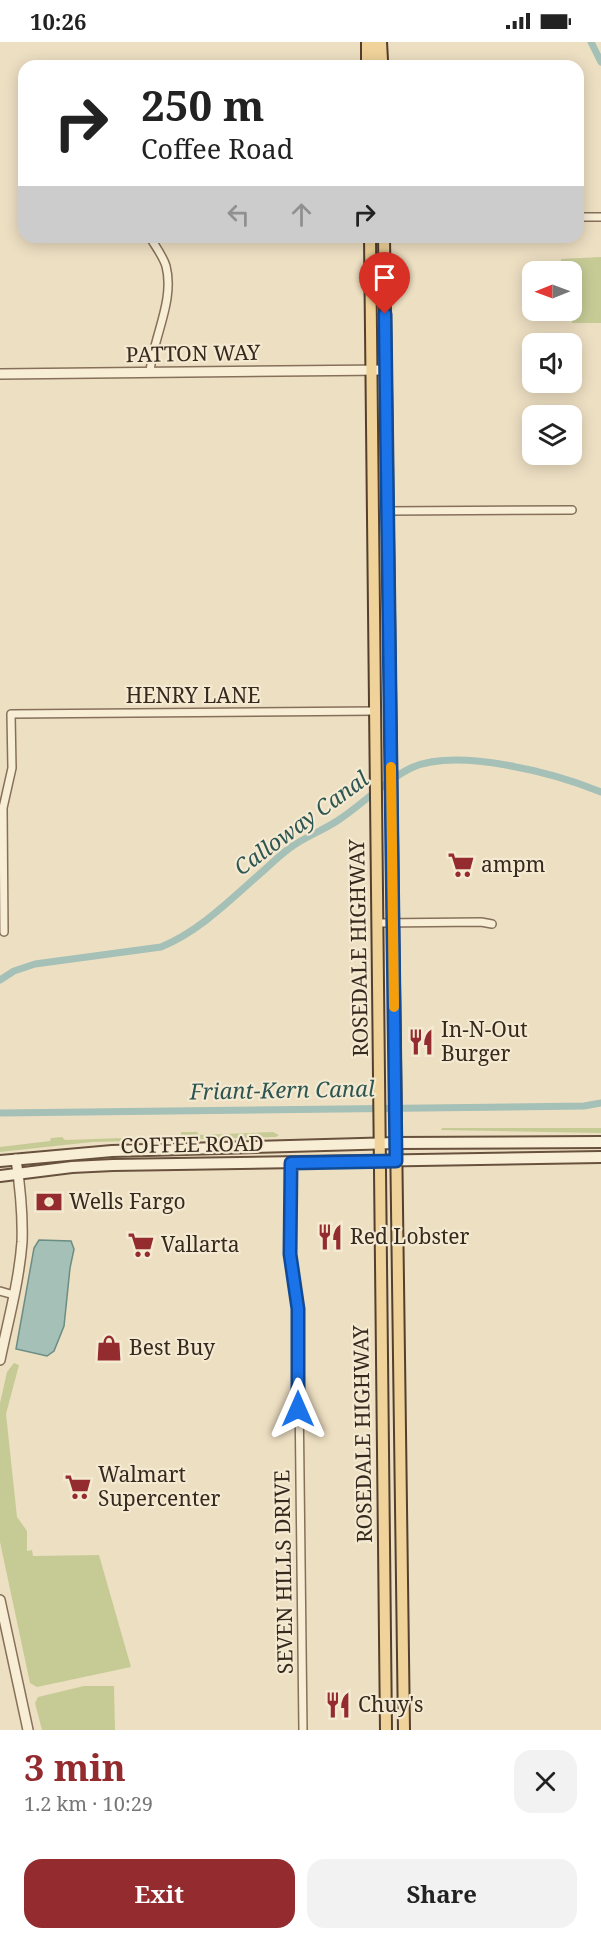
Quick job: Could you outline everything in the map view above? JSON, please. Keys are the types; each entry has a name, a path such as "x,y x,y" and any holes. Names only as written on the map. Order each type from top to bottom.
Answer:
{"main road":[{"path":"367,42 368,60"},
{"path":"374,42 374,52 377,60"},
{"path":"380,60 381,42"},
{"name":"ROSEDALE HIGHWAY","path":"370,243 376,711 383,768 391,795 404,1730"},
{"path":"376,243 377,283 384,293"},
{"name":"ROSEDALE HIGHWAY","path":"384,243 390,712 377,801 386,1730"},
{"path":"374,629 381,642 382,700 390,712"},
{"name":"COFFEE ROAD","path":"0,1161 112,1151 396,1143 601,1142"},
{"name":"COFFEE ROAD","path":"0,1176 72,1167 113,1165 601,1157"}],"street":[{"path":"584,217 601,217"},
{"path":"150,372 166,302 168,283 165,264 153,243"},
{"name":"PATTON WAY","path":"0,374 386,370"},
{"path":"387,511 572,510"},
{"name":"HENRY LANE","path":"2,851 3,802 12,768 11,714 376,711"},
{"path":"2,851 4,932"},
{"path":"378,923 481,922 492,924"},
{"path":"0,1360 14,1295 22,1241 16,1159"},
{"name":"SEVEN HILLS DRIVE","path":"291,1163 290,1254 298,1309 303,1730"},
{"path":"0,1291 14,1295"},
{"path":"0,1600 28,1730"}],"green space":[{"path":"601,257 601,323 572,323 572,321 582,321 582,261 561,261 561,259"},
{"path":"442,1128 601,1128 601,1133 441,1130"},
{"path":"181,1132 197,1132 199,1135 273,1132 279,1135 276,1137 92,1142 0,1152 0,1147 50,1141 51,1138 62,1137 65,1140 181,1136"},
{"path":"14,1363 19,1365 6,1414 17,1517 27,1531 27,1551 32,1550 33,1556 99,1555 131,1667 37,1687 30,1683 0,1542 0,1403 7,1372"},
{"path":"84,1686 114,1686 115,1730 42,1730 35,1703 38,1697"}],"water":[{"path":"39,1240 71,1241 74,1249 64,1326 54,1351 47,1356 16,1349 34,1248"}],"waterway":[{"name":"Calloway Canal","path":"591,42 601,62"},
{"name":"Calloway Canal","path":"0,980 14,971 35,964 161,947 175,940 214,914 290,848 337,821 411,768 430,762 454,760 506,765 558,777 601,792"},
{"name":"Friant-Kern Canal","path":"0,1113 584,1106 601,1103"}],"slow traffic":[{"path":"391,767 394,1007"}],"place":[{"name":"ampm","path":"461,865"},
{"name":"In-N-Out Burger","path":"421,1042"},
{"name":"Wells Fargo","path":"49,1202"},
{"name":"Red Lobster","path":"330,1237"},
{"name":"Vallarta","path":"141,1245"},
{"name":"Best Buy","path":"109,1348"},
{"name":"Walmart Supercenter","path":"78,1487"},
{"name":"Chuy's","path":"338,1705"}],"route":[{"path":"298,1409 298,1309 290,1254 291,1163 396,1161 385,314"}]}
